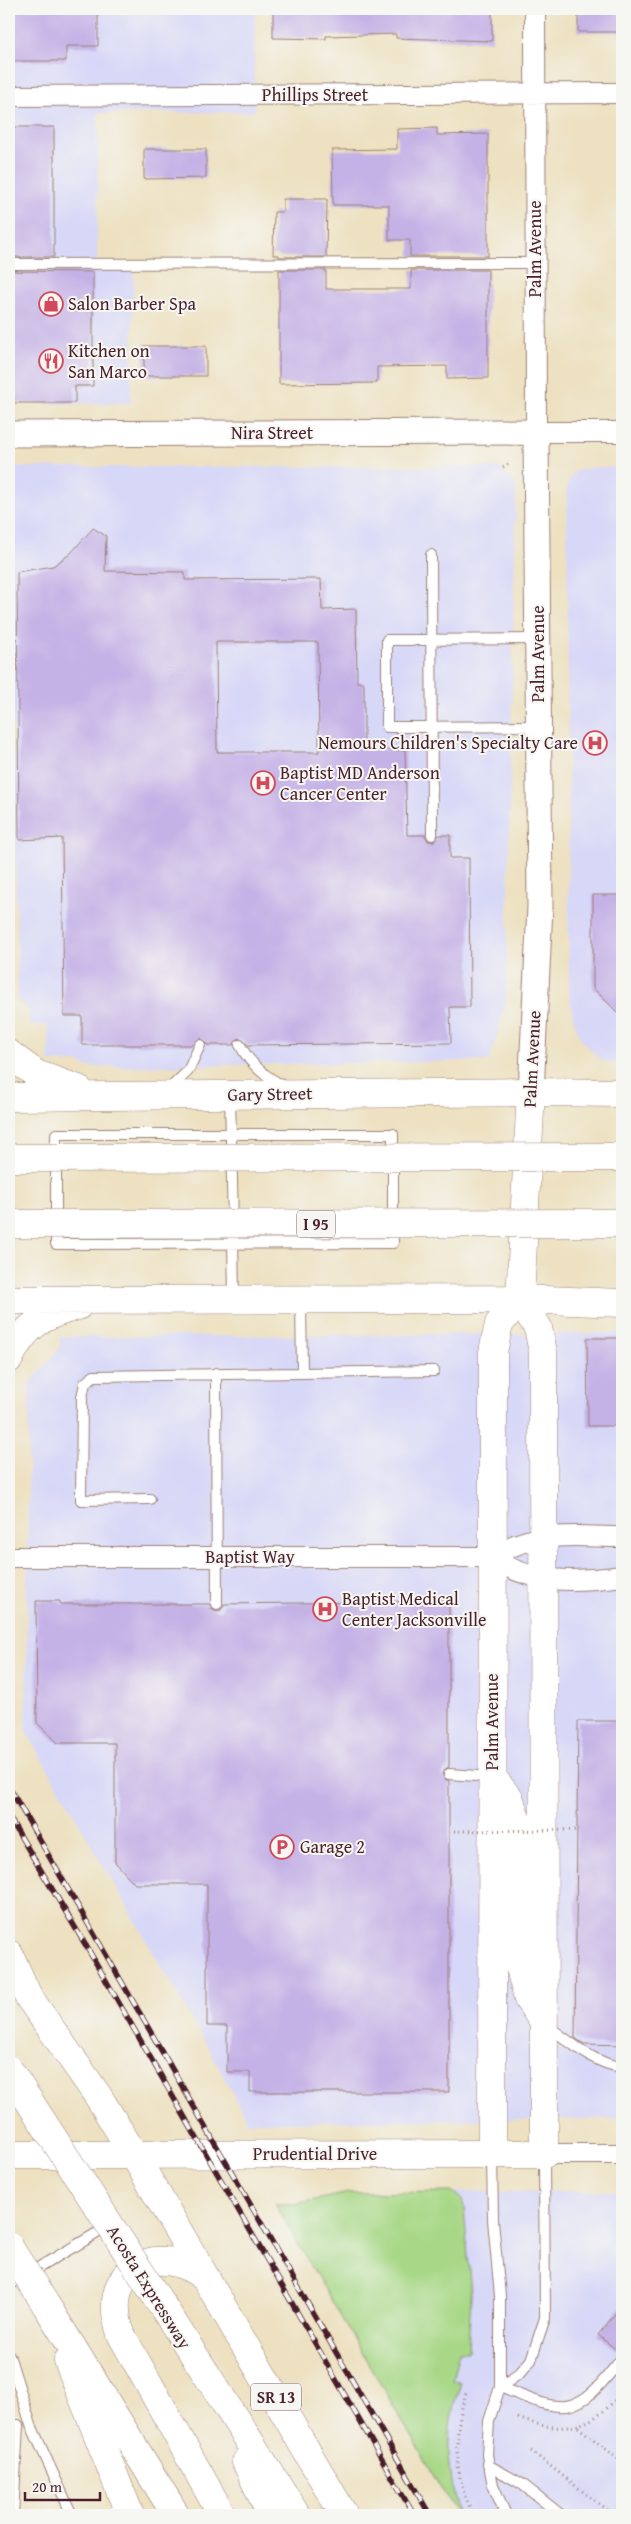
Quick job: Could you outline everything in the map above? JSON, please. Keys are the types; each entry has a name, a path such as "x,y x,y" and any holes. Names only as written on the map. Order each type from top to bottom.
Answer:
{"main road":[{"path":"9,1054 28,1070 44,1078 103,1096"},
{"name":"Gary Street","path":"9,1097 531,1092 622,1093"},
{"name":"Palm Avenue","path":"492,2154 494,1342 504,1316 520,1299 531,1092"},
{"path":"9,1158 622,1157"},
{"name":"I 95","path":"9,1224 622,1223"},
{"path":"520,1299 538,1328 543,1352 544,2154"},
{"path":"9,1300 520,1299 622,1302"},
{"path":"9,1359 22,1336 39,1321 69,1309 111,1300"},
{"path":"492,1777 510,1800 517,1822 520,1968 528,1999 544,2023"},
{"path":"9,1954 28,1996 98,2096 134,2155"},
{"name":"Acosta Expressway","path":"9,2070 165,2310 209,2389 271,2515"},
{"name":"Prudential Drive","path":"9,2155 544,2154"},
{"name":"SR 13","path":"134,2155 344,2515"},
{"path":"9,2247 134,2444 176,2515"},
{"path":"208,2279 193,2268 173,2261 144,2264 135,2268 123,2280 115,2298 114,2308 122,2336 222,2515"},
{"path":"48,2308 130,2515"},
{"path":"165,2310 297,2515"}],"street":[{"name":"Palm Avenue","path":"531,1092 540,907 535,9"},
{"name":"Phillips Street","path":"9,96 622,93"},
{"path":"536,432 622,432"},
{"name":"Nira Street","path":"9,434 536,432"},
{"name":"Baptist Way","path":"9,1557 492,1557 516,1544 543,1537 622,1537"},
{"path":"492,1557 514,1572 543,1579 622,1576"},
{"name":"Prudential Drive","path":"544,2154 622,2154"}],"lane":[{"path":"9,264 536,263"},
{"path":"432,555 432,835"},
{"path":"538,639 387,640 387,727 538,726"},
{"path":"160,1096 188,1071 200,1045"},
{"path":"240,1045 260,1072 279,1084 304,1094"},
{"path":"230,1095 234,1300"},
{"path":"56,1134 231,1134 393,1134 393,1243 56,1244 56,1134"},
{"path":"301,1300 302,1372"},
{"path":"150,1499 81,1500 82,1397 85,1384 89,1378 101,1374 434,1372"},
{"path":"216,1373 217,1604"},
{"path":"449,1774 492,1777"},
{"path":"544,2023 595,2059 604,2064 622,2067"},
{"path":"492,2154 493,2220 500,2296 500,2387 488,2421 488,2465 496,2496 506,2515"},
{"path":"500,2387 519,2374 530,2360 544,2318 544,2154"},
{"path":"9,2285 118,2222"},
{"path":"9,2355 30,2426 72,2515"},
{"path":"500,2387 548,2406 570,2406 591,2393 622,2358"},
{"path":"13,2515 13,2424 30,2426"},
{"path":"488,2465 522,2484 562,2515"}],"path":[{"path":"503,467 508,464"},
{"path":"449,1831 578,1830"},
{"path":"466,2393 458,2423 456,2452 460,2480 474,2515"},
{"path":"578,2427 622,2462"},
{"path":"531,2451 613,2515"}],"shaded area":[{"path":"9,9 255,9 254,112 98,113 97,266 134,267 131,403 9,404"},
{"name":"Baptist MD Anderson Cancer Center","path":"9,467 500,467 516,484 506,1002 489,1061 88,1067 78,1062 49,1062 48,1025 29,1025 29,1012 18,1000"},
{"name":"Nemours Children's Specialty Care","path":"595,467 622,467 622,1065 601,1060 581,1040 573,1018 569,992 567,487 570,477 576,471"},
{"name":"Baptist Medical Center Jacksonville","path":"622,1333 622,2119 248,2122 205,2042 26,1731 29,1385 60,1347 60,1337"},
{"path":"622,2191 622,2515 456,2515 275,2204 295,2204 349,2193"}],"green space":[{"path":"453,2192 462,2200 464,2207 471,2294 468,2351 459,2351 452,2380 461,2383 455,2401 449,2433 450,2464 457,2515 275,2204 295,2204 349,2193"}],"building":[{"path":"9,9 98,9 98,46 66,46 66,61 9,61"},
{"path":"273,9 492,9 492,41 396,38 396,34 326,36 326,39 273,38"},
{"path":"578,9 622,9 622,32 578,32"},
{"path":"9,127 54,127 54,257 9,257"},
{"path":"437,128 437,135 488,134 488,256 410,256 410,240 389,240 389,205 333,205 332,150 397,149 397,129"},
{"path":"144,149 206,149 206,178 144,179"},
{"path":"283,199 327,199 326,257 279,257 279,255 273,255 274,212 283,212"},
{"path":"279,270 326,270 326,289 411,289 411,270 488,270 488,378 447,379 447,366 377,367 377,383 279,384"},
{"path":"9,271 93,272 93,386 75,386 75,403 9,403"},
{"path":"144,346 206,346 206,376 144,376"},
{"path":"93,528 106,536 105,571 185,572 185,580 321,579 322,610 356,609 357,682 364,683 364,750 405,750 407,835 425,835 428,841 433,842 439,835 450,835 450,858 469,858 470,1007 450,1007 451,1043 248,1045 239,1038 233,1045 207,1045 200,1038 193,1045 82,1045 82,1016 64,1016 62,838 19,840 17,572 53,566 70,554","holes":["216,642 318,642 319,752 217,752"]},
{"path":"593,895 622,895 622,1017 593,988"},
{"path":"587,1338 622,1338 622,1426 588,1426"},
{"name":"Garage 2","path":"36,1601 60,1601 60,1604 210,1604 211,1608 217,1611 221,1610 224,1604 449,1601 449,1767 442,1774 449,1781 449,2092 250,2092 250,2072 227,2072 227,2026 207,2026 207,1884 135,1884 115,1862 115,1743 58,1743 37,1723"},
{"path":"578,1721 622,1721 622,2045 584,2044 575,2038"},
{"path":"622,2305 622,2351 619,2352 598,2335"}],"railway":[{"path":"9,1787 430,2515"},
{"path":"9,1817 85,1944 414,2515"}],"place":[{"name":"Salon Barber Spa","path":"51,304"},
{"name":"Kitchen on San Marco","path":"51,361"},
{"name":"Nemours Children's Specialty Care","path":"595,743"},
{"name":"Baptist MD Anderson Cancer Center","path":"263,783"},
{"name":"Baptist Medical Center Jacksonville","path":"325,1609"},
{"name":"Garage 2","path":"282,1847"}]}
